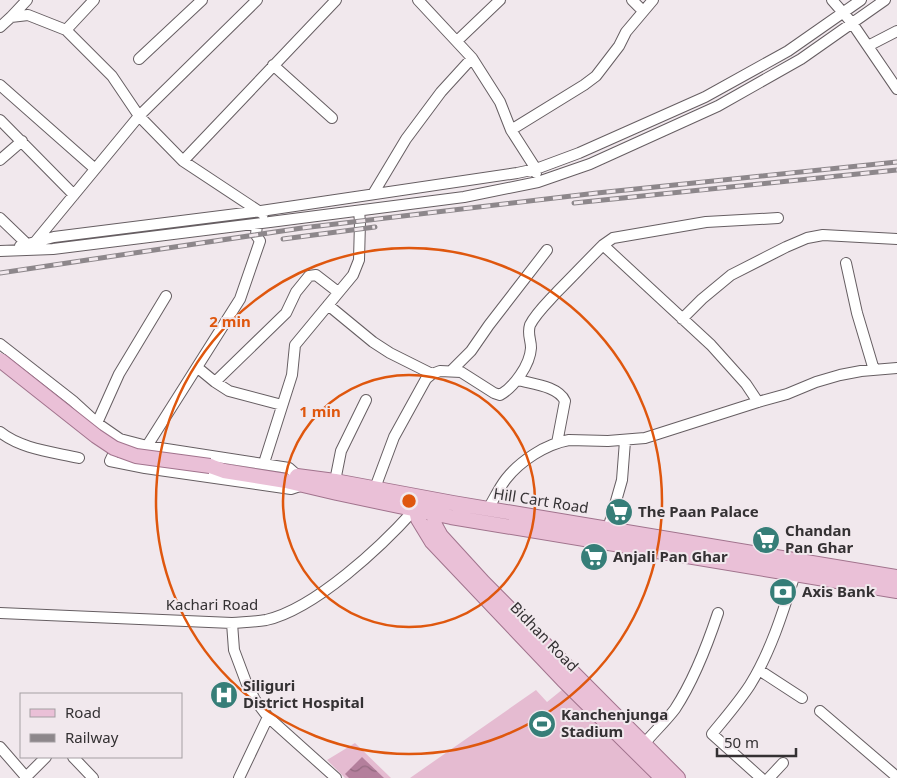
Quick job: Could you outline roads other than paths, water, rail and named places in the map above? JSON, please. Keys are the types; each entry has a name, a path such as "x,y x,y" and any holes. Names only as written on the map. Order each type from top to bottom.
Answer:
{"main road":[{"path":"0,360 114,448 136,456 210,466 224,471 294,479"},
{"name":"Hill Cart Road","path":"294,479 334,481 375,488 414,503"},
{"name":"Hill Cart Road","path":"294,479 795,574 897,591"},
{"name":"Bidhan Road","path":"414,503 421,527 493,593 640,748 662,778"},
{"name":"Hill Cart Road","path":"432,506 488,509 897,577"},
{"name":"Bidhan Road","path":"432,506 442,545"},
{"name":"Bidhan Road","path":"640,748 678,778"}],"street":[{"path":"0,27 27,0"},
{"path":"66,30 94,0"},
{"path":"139,60 202,0"},
{"path":"31,243 74,195 94,168 139,116 257,0"},
{"path":"183,161 336,0"},
{"path":"418,0 472,58 500,102 511,130 536,169 538,182"},
{"path":"458,41 500,0"},
{"path":"632,0 643,11"},
{"path":"511,130 596,76 619,46 626,32 653,0"},
{"path":"832,0 844,12 897,89"},
{"path":"0,251 54,237 261,212 536,169 578,153 705,97 788,51 861,0"},
{"path":"0,251 53,249 359,211 464,197 538,182 590,164 718,106 801,60 885,0"},
{"path":"11,17 28,15 66,30 112,76 139,116 183,161 261,212 270,222"},
{"path":"868,46 897,31"},
{"path":"373,194 406,139 442,92 472,58"},
{"path":"274,65 332,118"},
{"path":"1,88 94,168"},
{"path":"0,120 74,195"},
{"path":"0,160 22,141"},
{"path":"264,463 292,375 295,345 353,275 359,260 359,211"},
{"path":"0,218 31,243"},
{"path":"375,488 394,437 426,379 440,371 452,370 461,372 500,395 518,380 530,354 531,346 528,334 531,324 541,310 602,245 613,238 706,222 778,218"},
{"path":"147,446 240,299 260,241 256,235 257,224"},
{"path":"682,318 730,275 807,238 823,235 897,239"},
{"path":"602,245 711,345 746,384 758,402"},
{"path":"452,370 472,351 548,250"},
{"path":"846,263 857,313 874,370"},
{"path":"215,382 286,313 296,292 309,276 316,275 338,292"},
{"path":"97,423 119,374 166,296"},
{"path":"328,306 373,342 432,374"},
{"path":"0,344 73,401 97,423 120,439 147,446 288,468 294,479 291,489 145,468 110,461 120,439"},
{"path":"198,368 229,391 282,405"},
{"path":"488,509 505,480 515,469 557,443 569,440 625,441 645,438 787,394 816,382 840,375 897,368"},
{"path":"518,380 553,390 562,395 565,401 557,443"},
{"path":"334,481 344,444 366,400"},
{"path":"0,432 20,444 79,458"},
{"path":"608,529 622,480 625,441"},
{"name":"Kachari Road","path":"0,613 232,623 267,620 291,610 343,576 375,548 414,503"},
{"path":"761,778 712,734 738,702 759,670 781,620 795,574"},
{"path":"640,748 674,710 681,699 706,647 718,613"},
{"path":"232,623 234,650 255,700 268,717 336,778"},
{"path":"759,670 802,698"},
{"path":"820,711 897,777"},
{"path":"240,778 268,717"},
{"path":"0,748 26,777 45,758"},
{"path":"74,758 93,778"},
{"path":"770,778 783,763"}],"water":[{"path":"362,757 384,778 349,778 345,774"}],"railway":[{"path":"0,273 302,228 597,193 897,162"},
{"path":"574,203 897,170"},
{"path":"283,239 375,227"}],"place":[{"name":"The Paan Palace","path":"619,512"},
{"name":"Chandan Pan Ghar","path":"766,540"},
{"name":"Anjali Pan Ghar","path":"594,557"},
{"name":"Axis Bank","path":"783,592"},
{"name":"Siliguri District Hospital","path":"224,695"},
{"name":"Kanchenjunga Stadium","path":"542,724"}]}
